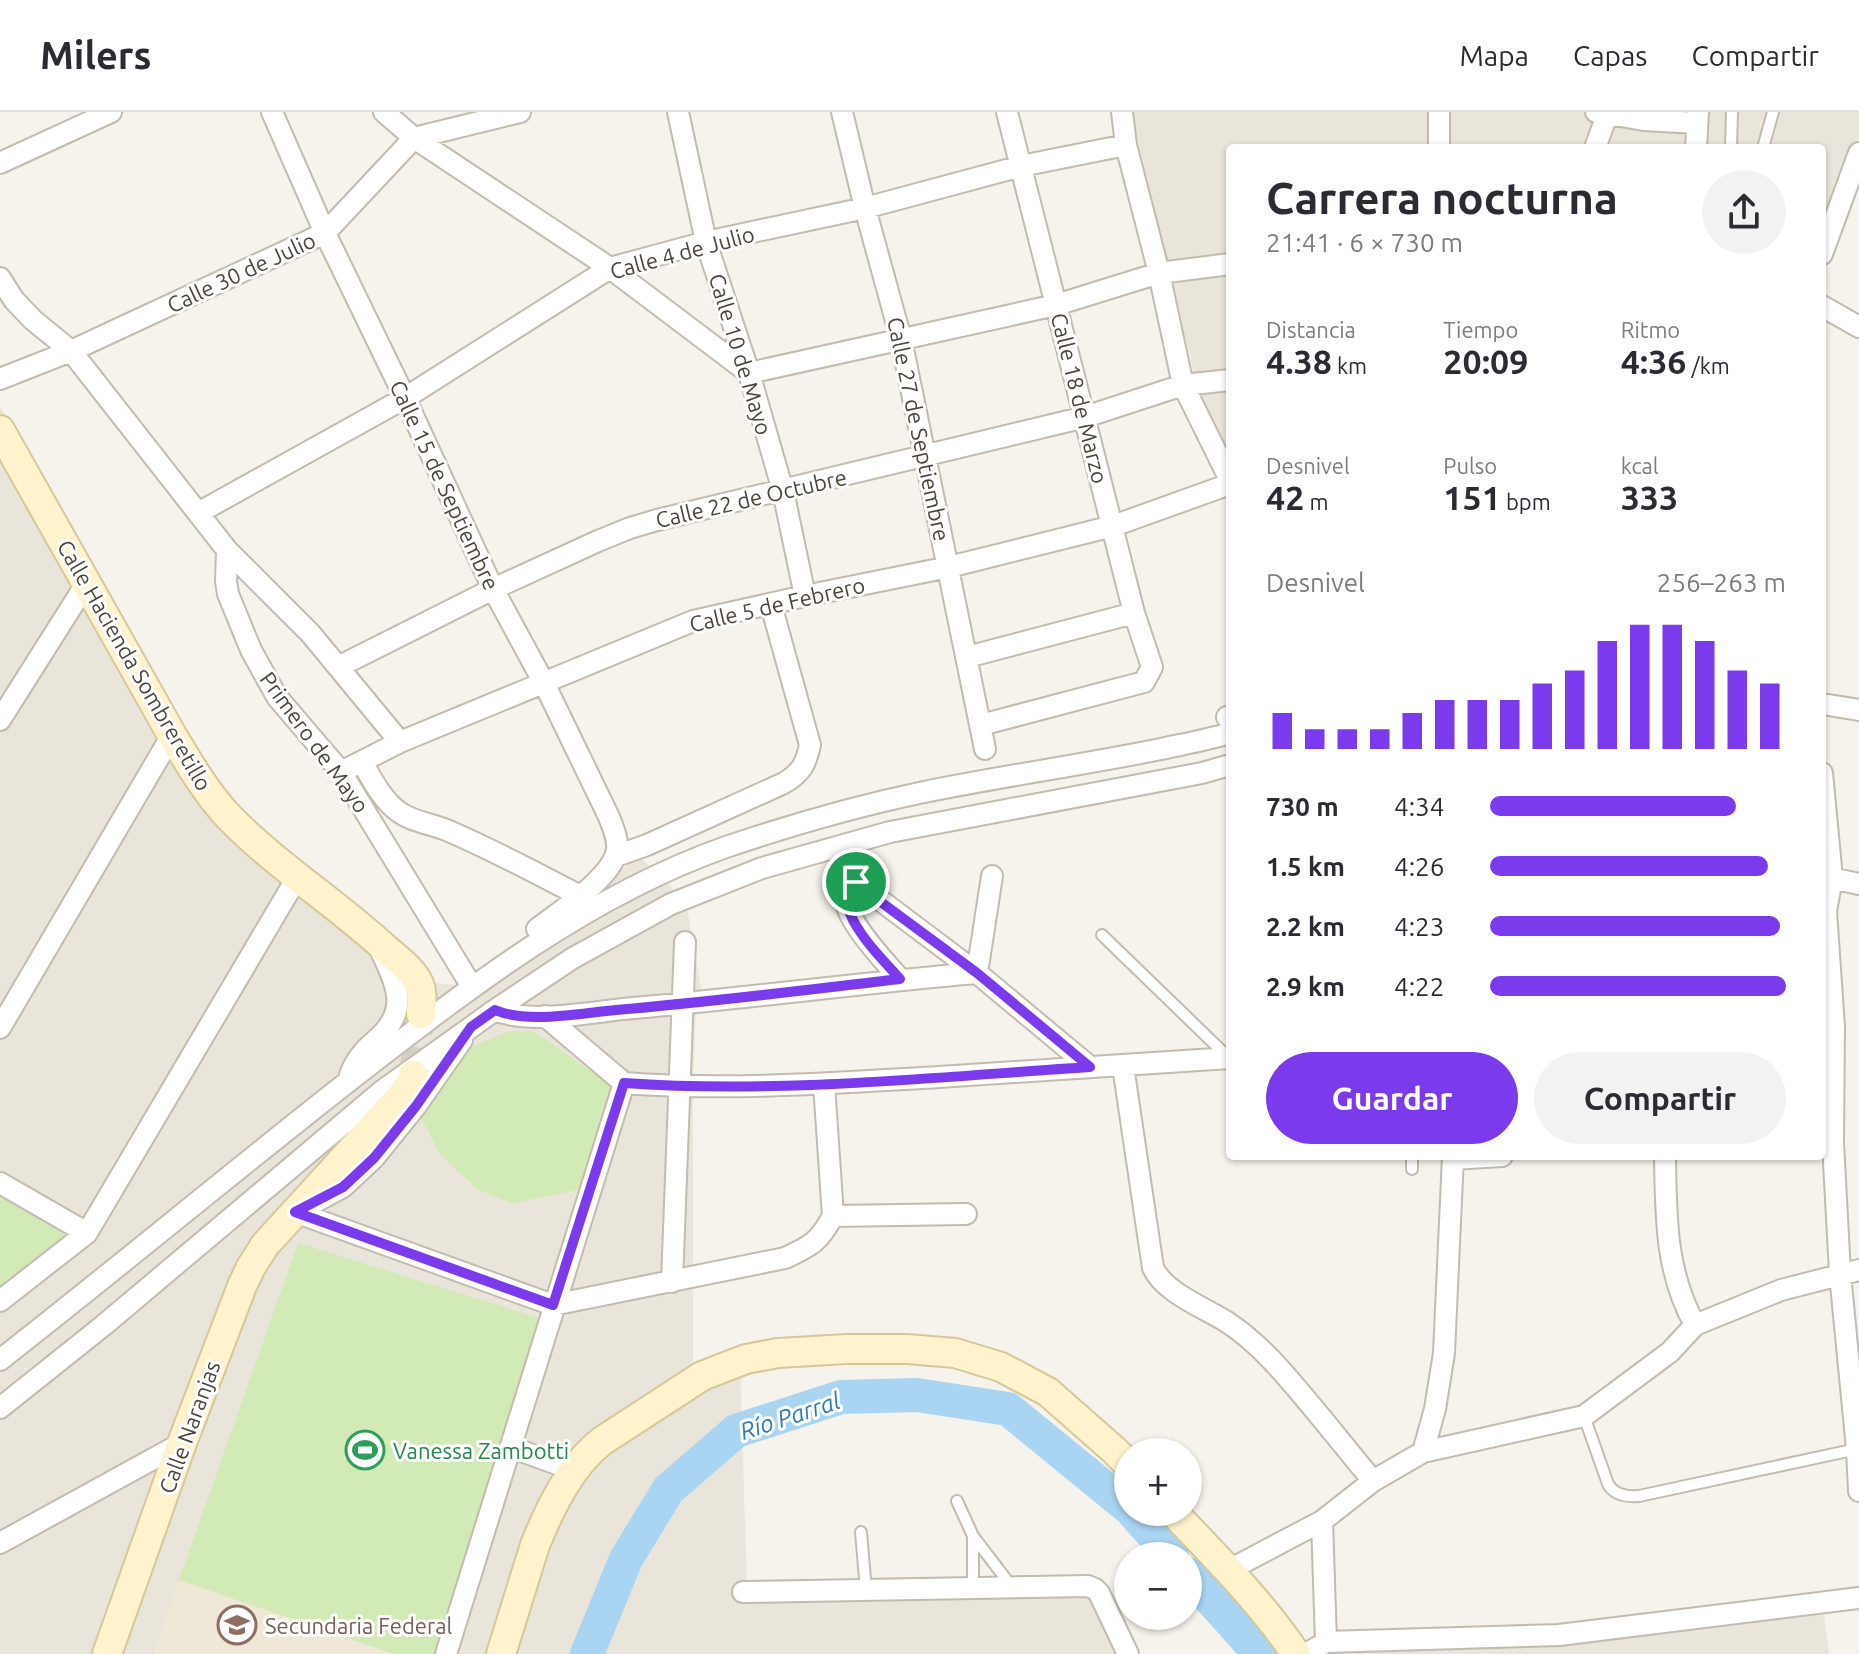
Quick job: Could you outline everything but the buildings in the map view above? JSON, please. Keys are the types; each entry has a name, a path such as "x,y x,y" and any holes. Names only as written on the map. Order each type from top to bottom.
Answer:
{"street":[{"path":"0,163 111,112"},
{"name":"Calle 15 de Septiembre","path":"272,112 325,233 493,589 544,683 609,817 617,845 616,856"},
{"path":"384,112 414,138 610,268 749,373 1056,305 1159,273 1226,265"},
{"path":"414,138 489,115 520,112"},
{"name":"Calle 10 de Mayo","path":"678,112 706,242 783,491 805,596"},
{"name":"Calle 27 de Septiembre","path":"842,112 901,339 985,749"},
{"name":"Calle 18 de Marzo","path":"981,725 1144,682 1152,667 1134,613 1007,112"},
{"path":"1122,112 1126,145 1159,273 1183,385 1226,474"},
{"path":"1439,112 1439,144"},
{"path":"1596,144 1601,114 1644,120 1698,117 1696,144"},
{"name":"Calle 30 de Julio","path":"0,379 71,351 325,233 414,138"},
{"name":"Calle 4 de Julio","path":"198,513 405,398 610,268 706,242 865,208 1021,166 1126,145"},
{"path":"1826,243 1859,153"},
{"path":"0,278 14,300 33,320 71,351 227,550 310,633 400,742"},
{"path":"1826,308 1859,327"},
{"name":"Calle 22 de Octubre","path":"338,667 493,589 630,528 1085,417 1183,385 1226,380"},
{"name":"Calle Hacienda Sombreretillo","path":"0,430 201,782 227,814 410,971 419,983 421,1014"},
{"name":"Calle 5 de Febrero","path":"341,772 400,742 693,621 949,567 1113,526 1226,484"},
{"name":"Primero de Mayo","path":"227,550 228,594 251,650 277,697 341,772 465,985 580,896"},
{"path":"0,720 86,584"},
{"path":"362,762 377,787 400,813 489,849 580,896 603,875 616,856 784,783 798,774 807,762 810,745 771,605"},
{"path":"967,657 1134,613"},
{"path":"1826,705 1859,710"},
{"path":"0,1360 347,1083 487,977 558,929 637,885 723,848 823,816 923,792 1127,756 1226,723"},
{"path":"0,1028 172,735"},
{"path":"0,1408 104,1325 382,1091 573,958 671,904 762,868 890,832 1226,766"},
{"path":"1826,856 1827,877 1859,884"},
{"path":"0,1301 87,1233 298,876"},
{"path":"977,973 992,876"},
{"path":"900,979 859,931 843,890 847,881 856,882 977,973 1090,1067"},
{"path":"347,1083 356,1061 392,1023 397,1012 394,982 376,940"},
{"path":"672,1282 685,942"},
{"path":"1826,967 1827,1143 1850,1272 1859,1491"},
{"path":"495,1010 516,1016 545,1016 977,973"},
{"path":"545,1016 624,1083 678,1087 824,1084 1226,1058"},
{"path":"295,1212 343,1187 374,1158 416,1106 471,1027"},
{"path":"1123,1066 1153,1268 1163,1283 1256,1344 1284,1373 1373,1481"},
{"name":"Calle Naranjas","path":"107,1654 182,1443 251,1267 265,1245 402,1095 413,1075"},
{"path":"446,1654 624,1083"},
{"path":"295,1212 553,1305 785,1258 807,1248 823,1234 833,1216 824,1084"},
{"path":"1423,1452 1435,1409 1444,1353 1453,1160"},
{"path":"1665,1160 1666,1227 1670,1257 1695,1325"},
{"path":"0,1183 87,1233"},
{"path":"833,1216 966,1214"},
{"path":"1229,1570 1322,1521 1373,1481 1423,1452 1584,1416 1670,1352 1695,1325 1781,1290 1850,1272"},
{"path":"501,1654 535,1545 574,1470 602,1441 702,1376 746,1359 778,1353 862,1349 955,1353 1001,1367 1048,1392 1114,1450"},
{"path":"0,1543 182,1443"},
{"path":"510,1447 574,1470"},
{"path":"1311,1650 1322,1521"},
{"path":"1187,1526 1229,1570 1285,1638 1311,1650 1558,1644 1859,1598"},
{"path":"743,1592 1088,1586 1099,1593 1128,1654"}],"lane":[{"path":"1731,144 1732,112"},
{"path":"1764,144 1773,112"},
{"path":"1102,935 1226,1054"},
{"path":"1412,1160 1412,1169"},
{"path":"1584,1416 1608,1484 1612,1490 1629,1496 1857,1449"},
{"path":"957,1501 973,1536 1012,1587"},
{"path":"861,1532 866,1591"},
{"path":"973,1536 973,1588"}],"shaded area":[{"path":"1131,112 1859,112 1859,176 1826,256 1826,144 1226,144 1226,445 1199,394"},
{"path":"0,406 227,807 435,983 471,986 587,902 638,855 686,902 702,994 696,1004 693,1089 693,1376 740,1357 747,1591 1100,1589 1114,1614 1114,1630 1123,1630 1137,1654 0,1654"},
{"name":"Secundaria Federal","path":"179,1580 188,1584 394,1654 153,1654"},
{"path":"1823,1608 1829,1654 1319,1654 1335,1646"}],"green space":[{"path":"509,1031 533,1031 614,1087 578,1190 513,1203 478,1190 440,1154 417,1110 445,1058"},
{"path":"0,1196 69,1237 0,1293"},
{"name":"Vanessa Zambotti","path":"298,1243 546,1320 439,1654 394,1654 179,1580"}],"waterway":[{"name":"Río Parral","path":"587,1654 626,1559 668,1490 736,1431 841,1397 917,1395 1008,1409 1114,1496"},
{"name":"Río Parral","path":"1145,1526 1160,1542"},
{"name":"Río Parral","path":"1202,1590 1260,1654"}],"tunnel":[{"path":"413,1075 421,1014"}],"place":[{"name":"Vanessa Zambotti","path":"365,1450"},
{"name":"Secundaria Federal","path":"237,1625"}],"route":[{"path":"851,880 856,882 977,973 1090,1067 824,1084 678,1087 624,1083 553,1305 295,1212 343,1187 374,1158 416,1106 471,1027 495,1010 516,1016 545,1016 900,979 859,931 847,905 844,884 851,880"}]}
